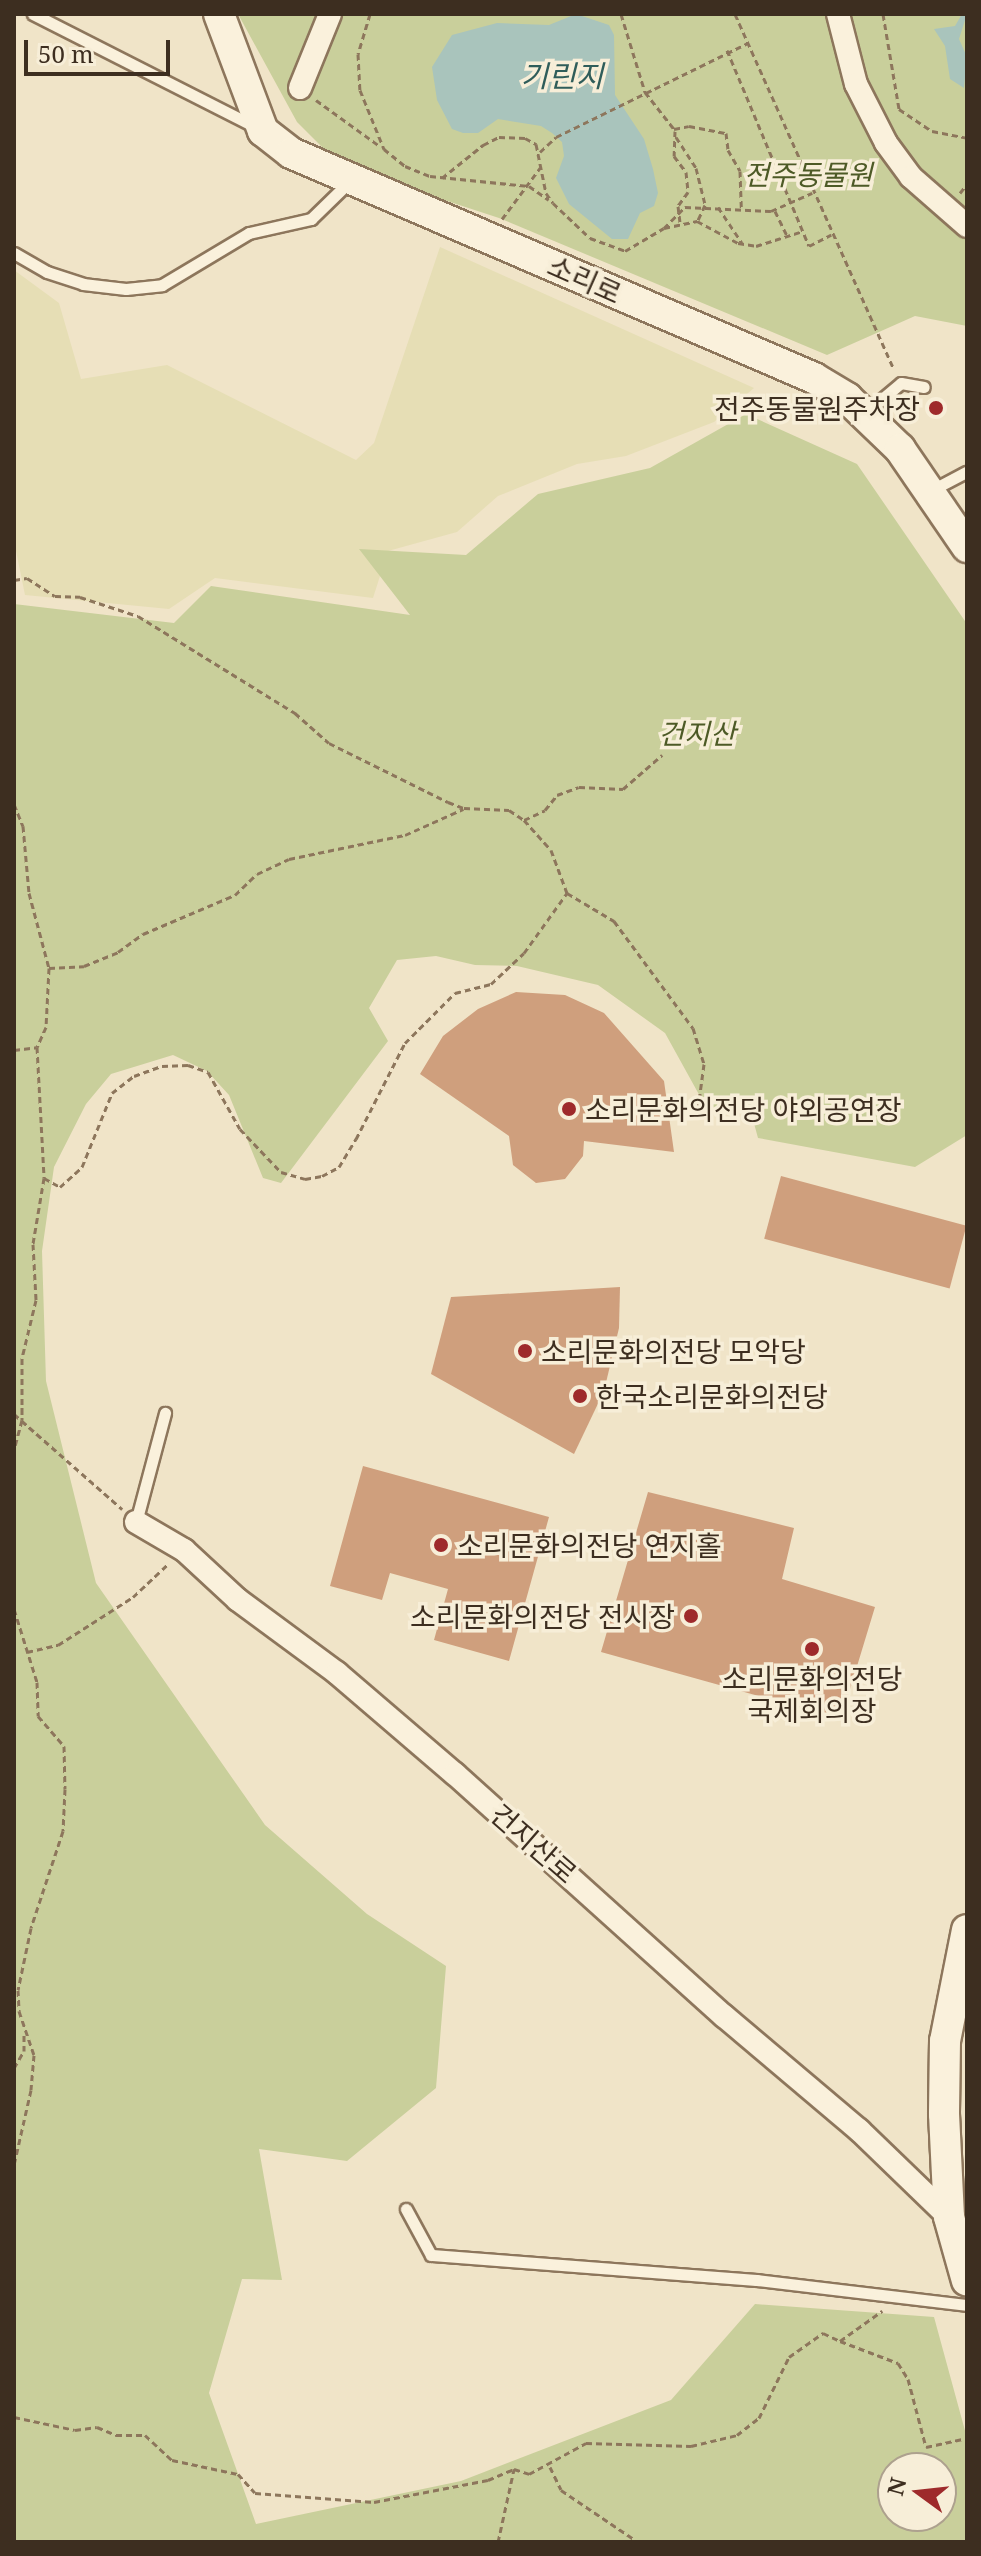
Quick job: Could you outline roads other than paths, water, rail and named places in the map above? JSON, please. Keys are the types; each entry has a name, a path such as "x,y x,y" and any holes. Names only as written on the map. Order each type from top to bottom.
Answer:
{"street":[{"path":"219,14 263,131"},
{"path":"300,88 330,14"},
{"path":"838,14 856,84 886,143 911,177 967,226"},
{"name":"소리로","path":"263,131 291,153 350,181 814,378 863,414 900,449 967,547"},
{"name":"건지산로","path":"136,1522 184,1550 610,1909 724,2016 859,2130 949,2217"},
{"path":"967,1930 955,1968 945,2041 949,2217 967,2281"}],"lane":[{"path":"33,14 263,131"},
{"path":"14,253 47,272 83,284 126,289 162,285 249,233 311,219 350,181"},
{"path":"863,414 901,383 924,387"},
{"path":"929,491 966,472"},
{"path":"136,1522 165,1413"},
{"path":"406,2209 431,2255 913,2297 967,2305"}],"water":[{"name":"기린지","path":"576,14 609,25 614,35 615,95 644,139 653,169 658,193 654,206 640,213 628,239 612,239 569,204 556,178 564,156 562,142 552,133 541,126 498,119 478,133 463,133 452,129 437,100 432,67 452,35 497,23 549,25"},
{"path":"962,14 967,14 959,39 967,57 964,88 950,79 945,46 934,29 955,26"}],"place":[{"name":"전주동물원주차장","path":"936,408"},
{"name":"소리문화의전당 야외공연장","path":"569,1109"},
{"name":"소리문화의전당 모악당","path":"525,1351"},
{"name":"한국소리문화의전당","path":"580,1396"},
{"name":"소리문화의전당 연지홀","path":"441,1545"},
{"name":"소리문화의전당 전시장","path":"691,1616"},
{"name":"소리문화의전당 국제회의장","path":"812,1649"}],"park label":[{"name":"전주동물원","path":"808,174"},
{"name":"건지산","path":"697,733"}]}
